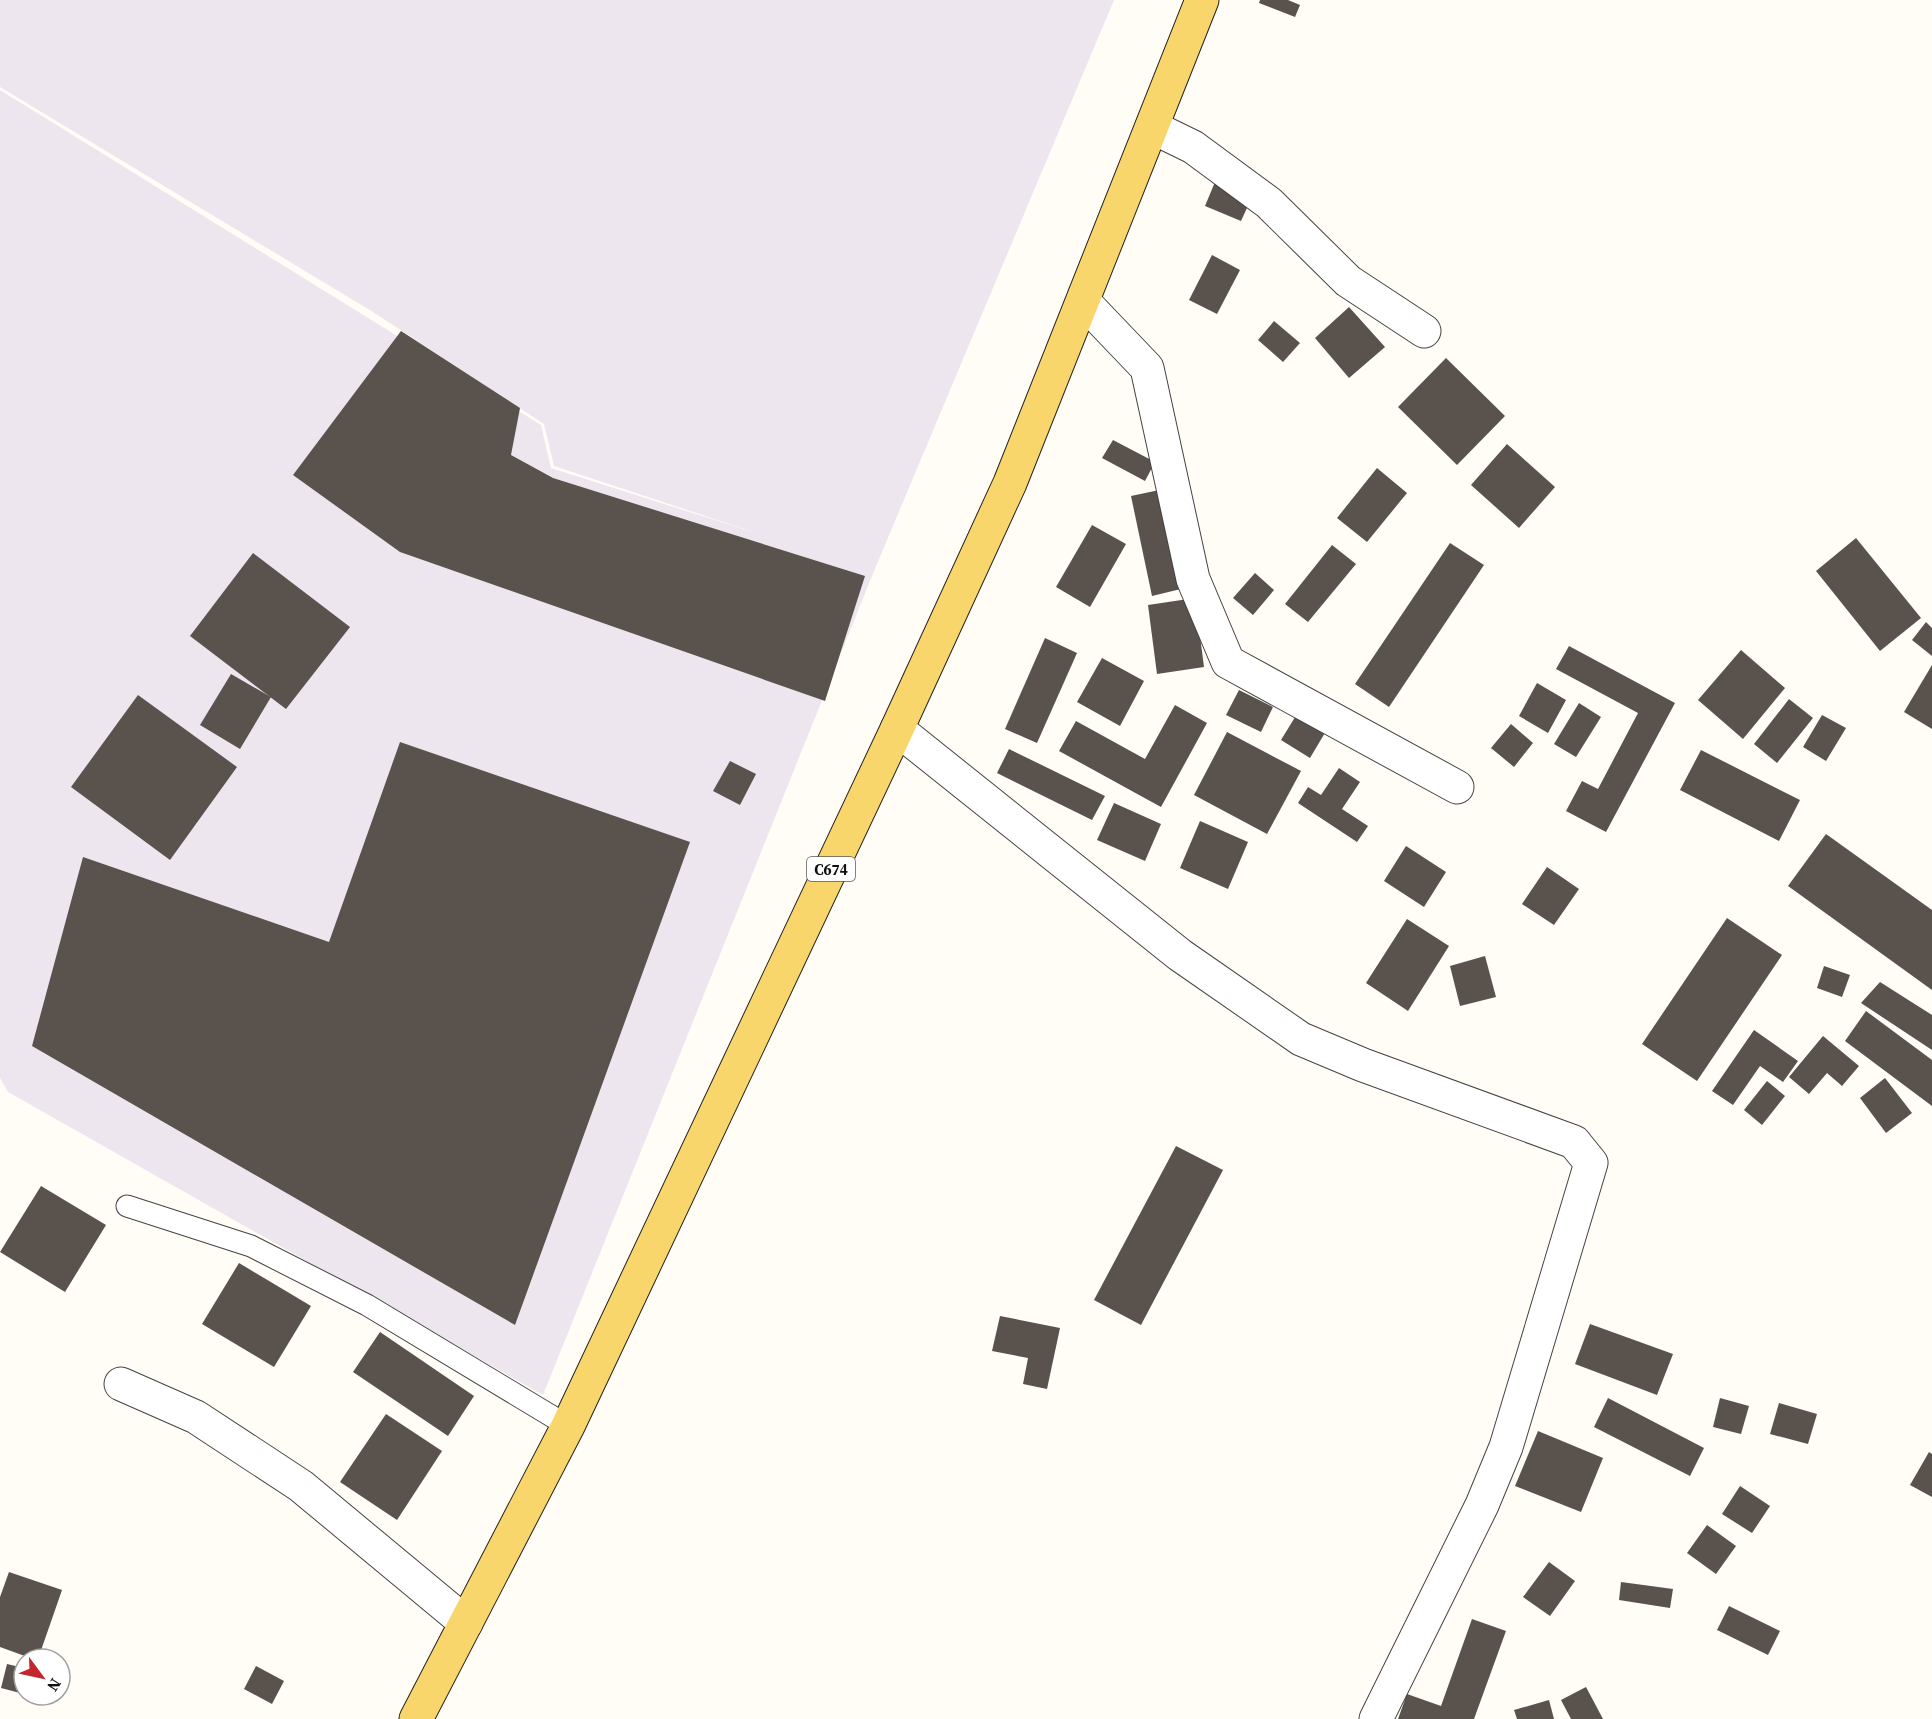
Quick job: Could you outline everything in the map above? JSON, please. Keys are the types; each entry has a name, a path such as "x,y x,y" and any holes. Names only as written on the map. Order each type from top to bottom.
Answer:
{"main road":[{"name":"C674","path":"416,1719 568,1426 897,729 1010,483 1202,0"}],"street":[{"path":"1152,127 1193,147 1269,203 1348,281 1424,330"},
{"path":"1083,301 1147,368 1193,579 1228,662 1457,787"},
{"path":"897,729 1180,955 1301,1039 1363,1065 1574,1142 1591,1163 1506,1447 1482,1505 1376,1719"},
{"path":"121,1384 196,1417 301,1486 466,1623"}],"lane":[{"path":"127,1206 251,1246 367,1305 568,1426"}],"shaded area":[{"path":"0,0 1114,0 874,571 543,1395 8,1092 0,1078 0,90 541,425 551,468 781,541 554,466 544,424 373,312 0,87"}],"building":[{"path":"1260,0 1288,0 1300,5 1295,17 1259,3"},
{"path":"1215,182 1252,197 1241,221 1205,206"},
{"path":"1212,255 1240,270 1217,314 1189,300"},
{"path":"1349,307 1385,347 1349,378 1315,338"},
{"path":"1274,321 1300,343 1283,362 1258,340"},
{"path":"401,331 520,408 511,455 553,478 865,576 825,701 400,552 293,475"},
{"path":"1446,358 1505,416 1457,465 1398,407"},
{"path":"1113,440 1155,462 1145,481 1102,458"},
{"path":"1507,444 1555,487 1519,528 1471,485"},
{"path":"1377,468 1407,493 1367,542 1337,518"},
{"path":"1164,489 1185,588 1152,596 1131,496"},
{"path":"1092,525 1126,544 1090,607 1056,587"},
{"path":"1856,538 1921,618 1880,651 1816,571"},
{"path":"1450,543 1484,565 1389,707 1355,684"},
{"path":"1332,545 1356,564 1308,622 1285,604"},
{"path":"253,553 350,627 286,709 190,636"},
{"path":"1255,573 1274,590 1253,615 1233,598"},
{"path":"1195,598 1204,667 1157,674 1148,605"},
{"path":"1926,622 1932,628 1932,656 1912,640"},
{"path":"1045,638 1077,653 1037,743 1005,729"},
{"path":"1569,646 1675,703 1606,832 1566,811 1582,781 1598,789 1638,713 1556,669"},
{"path":"1741,650 1785,688 1743,739 1698,700"},
{"path":"1102,658 1144,681 1120,726 1077,702"},
{"path":"1932,665 1932,729 1904,712"},
{"path":"231,674 271,697 240,749 200,725"},
{"path":"1537,683 1566,700 1548,733 1519,716"},
{"path":"1239,690 1273,707 1261,732 1226,715"},
{"path":"138,695 237,767 170,860 71,787"},
{"path":"1789,699 1813,718 1777,763 1754,744"},
{"path":"1579,703 1601,717 1576,757 1554,744"},
{"path":"1175,705 1207,723 1161,807 1059,751 1076,721 1145,759"},
{"path":"1300,709 1329,726 1310,758 1281,740"},
{"path":"1822,715 1846,728 1826,761 1803,747"},
{"path":"1511,724 1533,743 1514,767 1491,748"},
{"path":"1227,732 1301,771 1267,834 1194,795"},
{"path":"400,742 690,842 515,1325 32,1046 83,857 329,942"},
{"path":"1009,749 1105,796 1092,820 997,773"},
{"path":"1701,750 1800,800 1779,841 1680,790"},
{"path":"730,761 756,774 740,805 713,791"},
{"path":"1339,768 1360,782 1342,809 1368,826 1357,842 1298,803 1308,787 1321,795"},
{"path":"1114,803 1161,824 1145,861 1097,840"},
{"path":"1200,821 1248,842 1228,889 1180,868"},
{"path":"1826,834 1932,910 1932,990 1788,886"},
{"path":"1406,846 1446,872 1424,907 1384,881"},
{"path":"1547,867 1579,889 1554,925 1522,904"},
{"path":"1727,918 1782,955 1697,1081 1642,1044"},
{"path":"1407,919 1449,946 1408,1011 1366,983"},
{"path":"1485,956 1496,997 1460,1006 1450,966"},
{"path":"1824,966 1850,975 1842,997 1817,988"},
{"path":"1880,982 1932,1015 1932,1050 1861,1003"},
{"path":"1866,1011 1932,1060 1932,1106 1845,1041"},
{"path":"1754,1030 1798,1061 1783,1082 1760,1066 1733,1105 1712,1091"},
{"path":"1823,1036 1859,1066 1842,1086 1827,1073 1809,1094 1789,1077"},
{"path":"1885,1078 1912,1113 1886,1133 1860,1098"},
{"path":"1767,1081 1785,1096 1762,1125 1744,1110"},
{"path":"1176,1146 1223,1170 1141,1325 1094,1300"},
{"path":"41,1186 106,1225 65,1292 0,1252"},
{"path":"239,1263 311,1306 274,1367 202,1324"},
{"path":"1000,1316 1060,1328 1047,1389 1023,1384 1028,1358 992,1351"},
{"path":"1590,1324 1673,1354 1657,1395 1575,1364"},
{"path":"380,1332 474,1396 448,1436 353,1372"},
{"path":"1608,1398 1704,1448 1690,1476 1594,1427"},
{"path":"1720,1398 1749,1406 1741,1434 1713,1427"},
{"path":"1779,1403 1817,1414 1808,1444 1770,1434"},
{"path":"386,1414 442,1451 397,1520 340,1482"},
{"path":"1538,1431 1603,1458 1581,1512 1515,1486"},
{"path":"1929,1452 1932,1454 1932,1497 1910,1485"},
{"path":"1740,1486 1770,1506 1752,1533 1722,1514"},
{"path":"1707,1525 1736,1546 1716,1574 1687,1553"},
{"path":"1549,1562 1575,1581 1550,1616 1523,1597"},
{"path":"9,1572 62,1590 42,1647 12,1647 12,1651 0,1647 0,1597"},
{"path":"1621,1582 1673,1589 1670,1608 1619,1600"},
{"path":"1729,1606 1780,1631 1768,1655 1717,1630"},
{"path":"1472,1619 1506,1631 1474,1719 1398,1719 1407,1694 1441,1706"},
{"path":"7,1664 12,1665 12,1691 1,1688"},
{"path":"256,1666 284,1681 272,1704 244,1689"},
{"path":"1586,1687 1603,1719 1571,1719 1561,1700"},
{"path":"1549,1700 1554,1719 1517,1719 1514,1710"}]}
